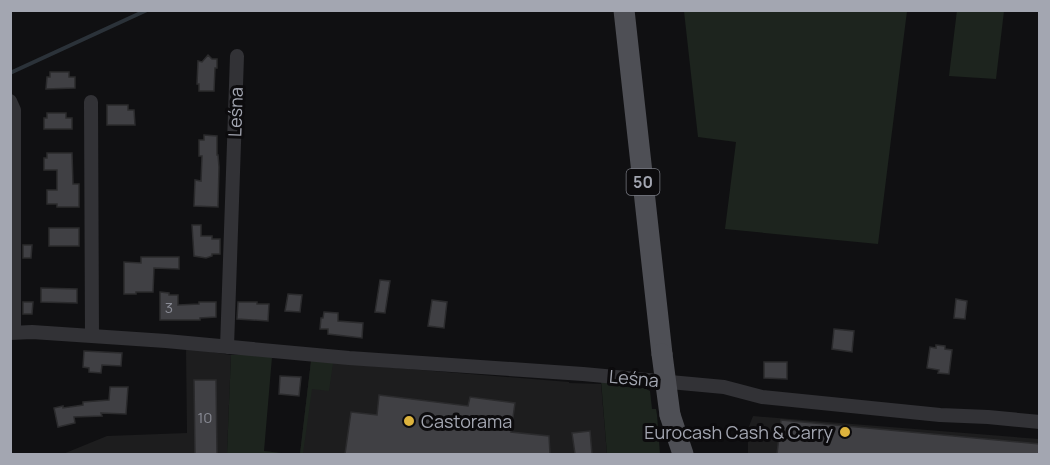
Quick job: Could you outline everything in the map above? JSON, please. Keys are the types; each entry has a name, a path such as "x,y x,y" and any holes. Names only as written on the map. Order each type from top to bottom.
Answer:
{"main road":[{"name":"50","path":"624,10 675,454"},
{"path":"667,454 670,415"},
{"path":"670,415 683,454"}],"street":[{"name":"Leśna","path":"227,347 237,56"},
{"path":"10,101 14,110 12,333"},
{"path":"91,102 92,336"},
{"name":"Leśna","path":"12,333 166,341 605,376 724,387 762,397 940,415 1040,422"}],"shaded area":[{"path":"957,10 1004,11 996,79 949,76"},
{"path":"684,11 907,11 878,244 725,229 736,142 698,137"},
{"path":"186,348 231,355 227,454 63,454 107,436 187,433"},
{"path":"231,355 272,357 264,451 290,454 227,454"},
{"path":"311,361 601,384 607,454 300,454"},
{"path":"311,361 333,363 329,391 312,389 303,454 300,454"},
{"path":"601,380 626,383 626,387 644,388 650,391 652,409 656,409 657,415 660,454 607,454"},
{"name":"Eurocash Cash & Carry","path":"753,416 1039,439 1039,454 748,454 748,429"}],"building":[{"path":"208,55 212,59 217,59 214,91 199,91 198,61 202,62"},
{"path":"50,72 69,72 69,77 75,77 75,88 46,89"},
{"path":"107,105 128,105 128,110 134,110 135,125 107,125"},
{"path":"47,113 66,113 66,118 72,118 72,129 44,129 44,118 47,118"},
{"path":"204,135 217,136 218,207 194,206 195,180 201,181 202,156 199,156 199,140 204,140"},
{"path":"47,153 72,153 73,184 79,184 79,207 57,207 57,204 47,204 47,190 57,190 57,170 44,170 44,158 47,158"},
{"path":"192,225 201,225 201,236 220,239 220,254 212,254 206,258 194,256"},
{"path":"49,228 79,228 79,246 49,246"},
{"path":"23,245 32,245 31,258 23,258"},
{"path":"141,257 179,257 179,269 154,268 153,292 124,294 124,262 141,263"},
{"path":"380,280 390,281 385,313 375,312"},
{"path":"41,288 77,289 77,303 41,302"},
{"path":"160,292 178,295 178,305 216,302 216,317 200,318 200,320 160,320"},
{"path":"288,294 302,295 300,312 285,311"},
{"path":"956,299 967,301 965,319 954,318"},
{"path":"432,300 447,302 444,328 428,326"},
{"path":"23,302 33,302 32,314 23,314"},
{"path":"238,302 269,304 268,321 237,319"},
{"path":"324,312 338,313 338,321 363,323 362,338 328,334 328,329 320,329"},
{"path":"834,329 854,331 852,352 832,349"},
{"path":"936,345 952,350 949,374 938,373 939,370 927,368 930,347 936,348"},
{"path":"84,351 122,353 121,366 102,365 101,373 89,372 89,368 83,367"},
{"path":"764,362 787,362 787,379 764,378"},
{"path":"280,376 301,377 299,396 279,394"},
{"path":"194,380 216,380 217,454 195,454"},
{"path":"110,387 128,387 126,414 101,413 102,416 74,417 75,423 58,427 54,408 109,400"},
{"name":"Castorama","path":"379,395 468,406 470,397 515,403 511,432 549,436 550,454 345,454 351,412 377,415"},
{"name":"Eurocash Cash & Carry","path":"781,420 1040,444 1040,454 777,454"},
{"path":"590,431 592,454 575,454 572,433"}],"waterway":[{"path":"10,73 147,10"}],"place":[{"name":"Castorama","path":"409,421"},
{"name":"Eurocash Cash & Carry","path":"845,432"}]}
